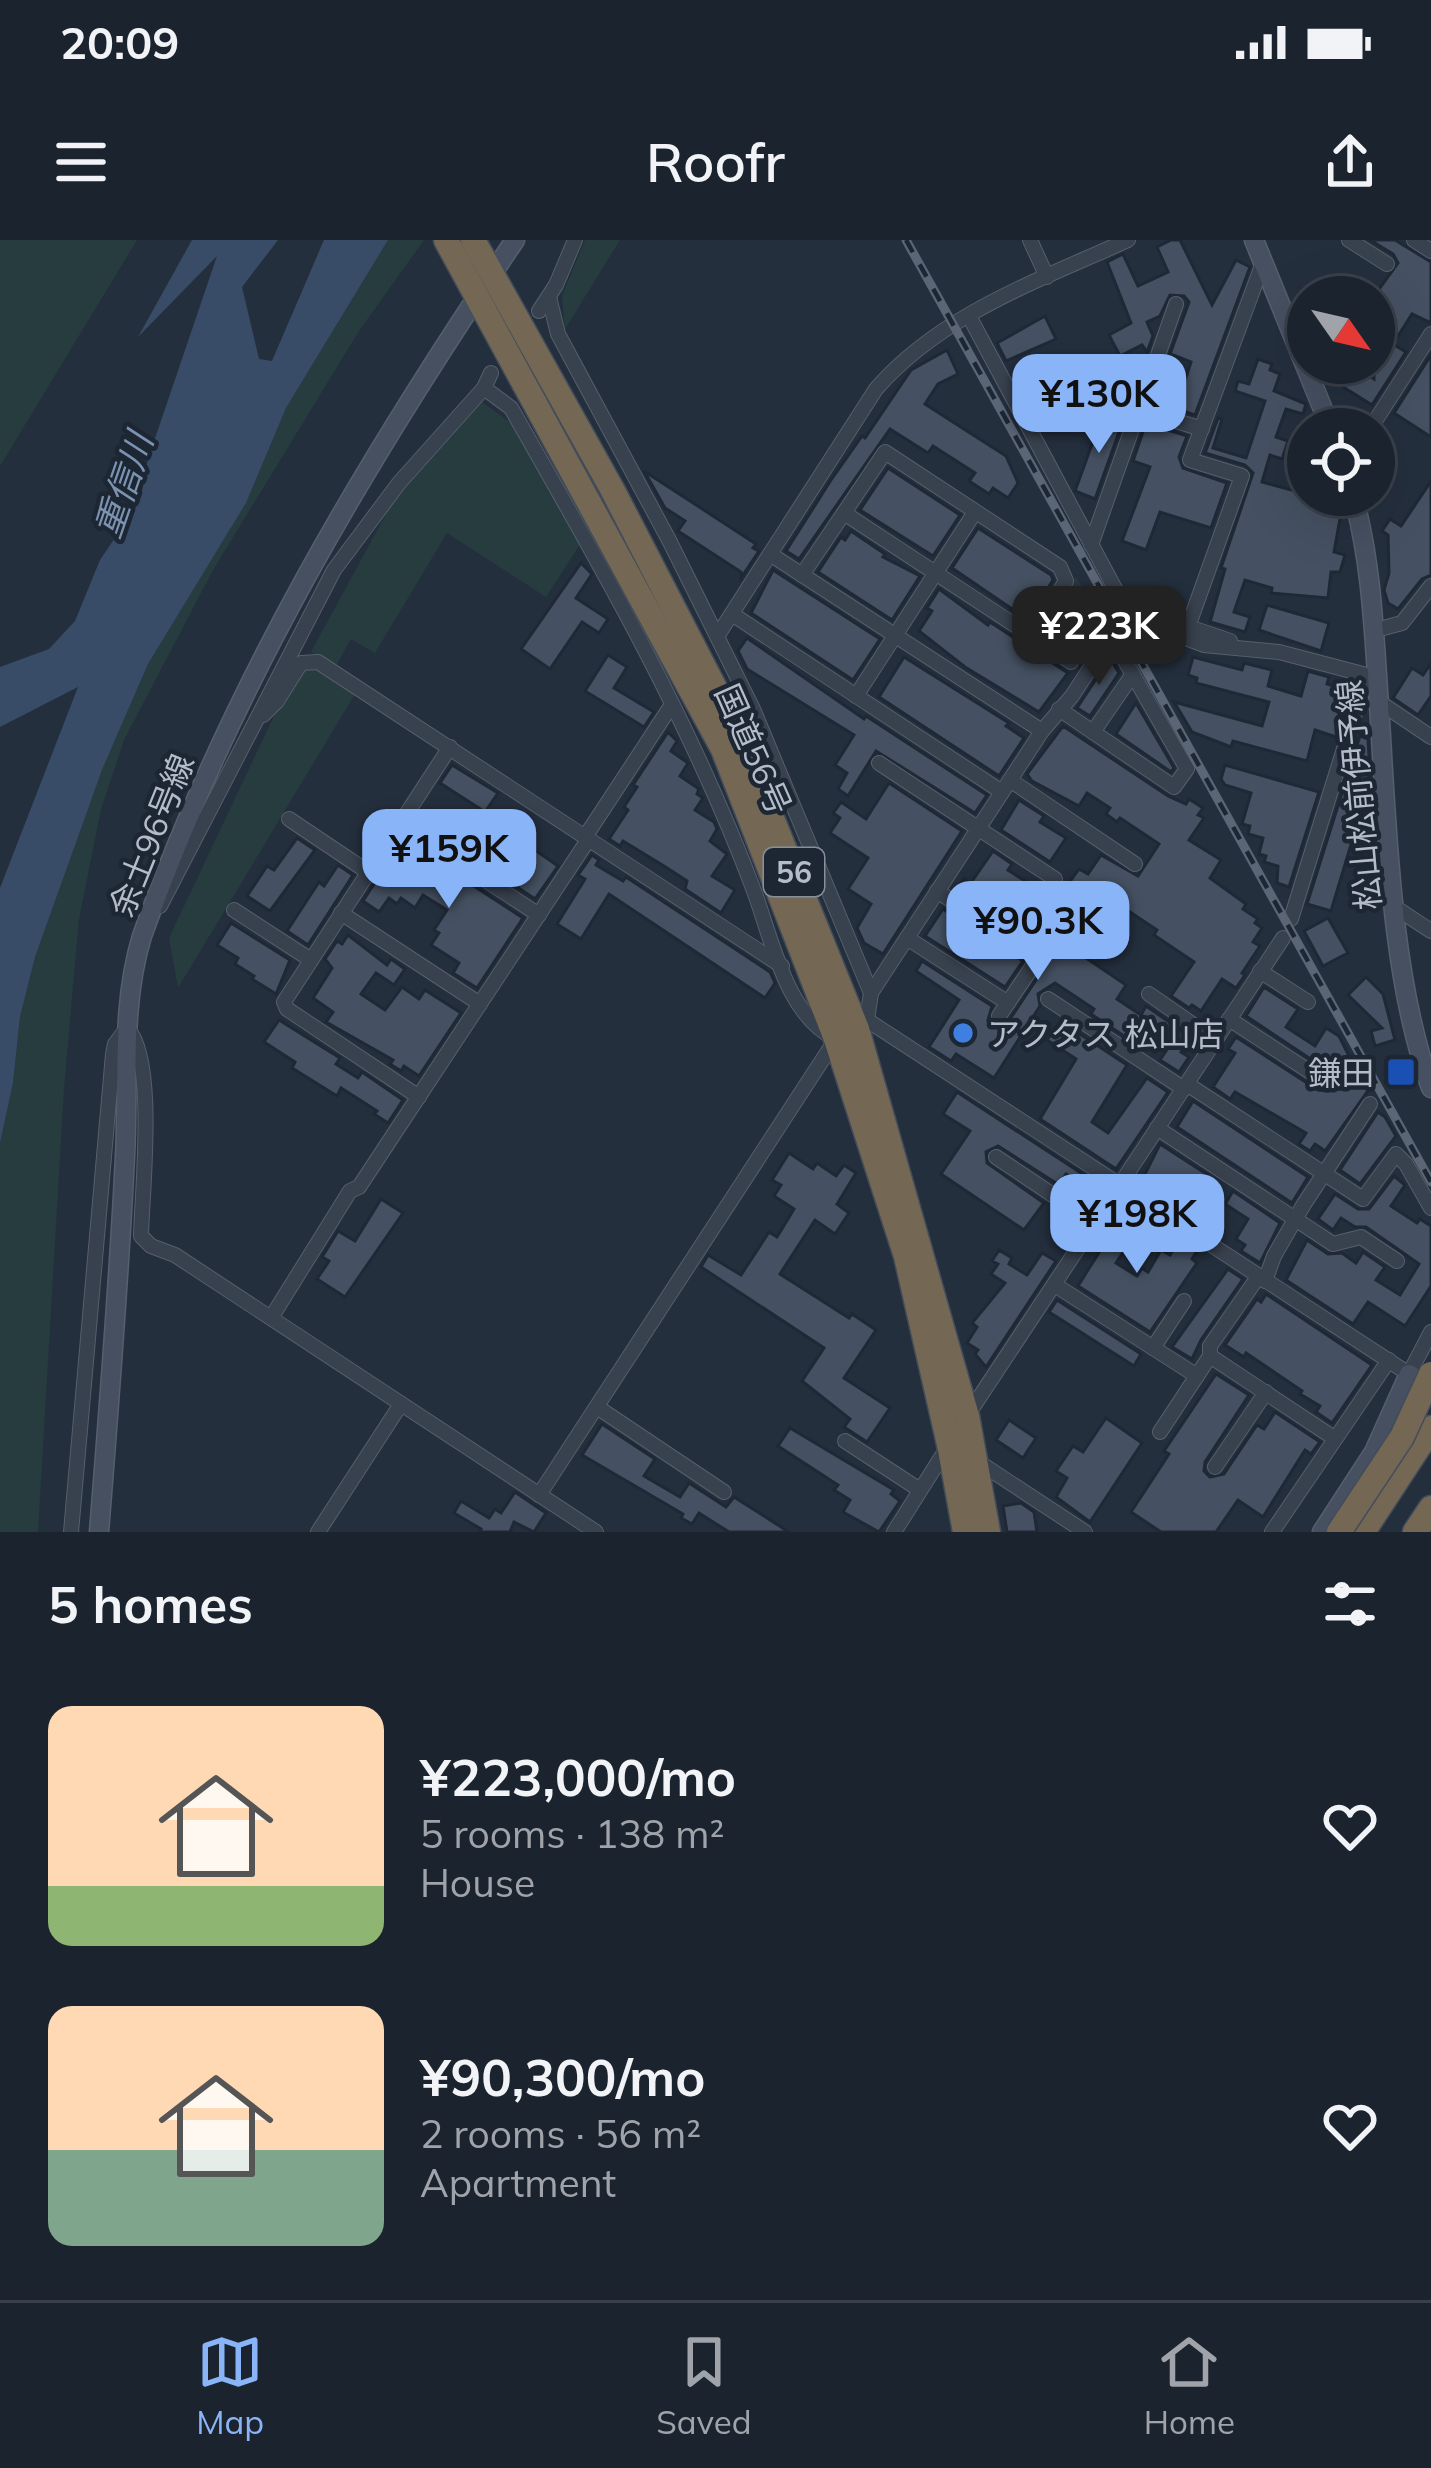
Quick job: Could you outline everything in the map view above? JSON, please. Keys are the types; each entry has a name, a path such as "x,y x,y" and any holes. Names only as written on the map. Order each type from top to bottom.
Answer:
{"highway":[{"name":"国道56号","path":"446,240 478,270 612,490 736,729 853,1029 967,1416 988,1532"},
{"name":"国道56号","path":"853,1029 965,1532"},
{"path":"1402,1437 1420,1374"},
{"path":"1339,1532 1431,1390"},
{"path":"1363,1532 1431,1428"}],"street":[{"name":"余土96号線","path":"99,1532 120,1272 127,1028 134,961 212,760 308,572 478,270 515,240"},
{"path":"539,310 575,240"},
{"path":"1030,240 1046,277"},
{"path":"718,635 876,389 914,350 969,316 1128,240"},
{"path":"1254,240 1322,408"},
{"path":"1349,240 1387,264"},
{"path":"1414,240 1431,251"},
{"path":"1188,627 1242,476 1190,460 1263,262"},
{"path":"549,297 558,334 718,635 801,818 871,993"},
{"path":"1091,545 1176,304"},
{"path":"969,316 1120,598 1120,614 1058,701 1057,711"},
{"path":"1383,408 1431,334"},
{"path":"150,914 193,847 334,570 399,484 488,381 511,408 632,622 748,875 800,1008 824,1034 853,1029 1120,1185 1388,1360 1420,1374 1431,1390"},
{"path":"1138,410 1202,428"},
{"path":"802,575 885,452 1060,567 1066,581 1031,636"},
{"path":"856,696 976,512"},
{"path":"844,513 1071,662"},
{"name":"松山松前伊予線","path":"1359,516 1376,630 1372,678 1407,996 1430,1080"},
{"path":"770,554 1042,731"},
{"path":"1376,630 1402,623 1428,597"},
{"path":"731,614 856,696 1135,864"},
{"path":"1120,614 1188,627 1372,678 1291,919"},
{"path":"539,1496 853,1029 871,993 1042,731 1072,696 1113,633 1141,621 1204,645 1264,650"},
{"path":"1057,711 1174,787 1187,769 1116,645"},
{"path":"258,716 271,709 301,663 310,660 782,967"},
{"path":"1093,732 1133,674"},
{"path":"1378,703 1431,736"},
{"path":"271,1318 350,1192 359,1187 539,915 671,706"},
{"path":"419,1096 287,1009 284,1001 450,748"},
{"path":"880,763 1054,879 1043,897 1094,930"},
{"path":"289,819 368,872"},
{"path":"400,824 539,915"},
{"path":"907,938 1004,1009 1043,951 937,892"},
{"path":"1396,908 1431,931"},
{"path":"234,910 310,960"},
{"path":"341,913 480,1004"},
{"path":"894,1532 1283,938"},
{"path":"1260,971 1308,1002"},
{"path":"1149,994 1215,1040"},
{"path":"1048,1000 1363,1198 1396,1154 1431,1208"},
{"path":"1228,1019 1324,1081"},
{"path":"71,1532 112,1054 127,1028 139,1044 142,1060 141,1236 596,1532"},
{"path":"1160,1432 1210,1356 1210,1346 1262,1279 1370,1104"},
{"path":"1157,1128 1333,1244 1361,1237 1398,1260"},
{"path":"996,1157 1096,1224"},
{"path":"1054,1285 1197,1376"},
{"path":"1153,1348 1184,1301"},
{"path":"1322,1532 1420,1374 1431,1332"},
{"path":"1210,1356 1334,1438"},
{"path":"1272,1532 1388,1360"},
{"path":"1215,1467 1265,1392"},
{"path":"318,1532 401,1404"},
{"path":"597,1407 724,1492"},
{"path":"845,1441 920,1490"},
{"path":"976,1461 1084,1532"}],"green space":[{"path":"0,240 137,240 0,466"},
{"path":"388,240 424,240 359,331 213,570 124,740 101,809 79,919 64,1088 38,1532 0,1532 0,1143 20,1017 35,957 102,770 148,664 246,503 286,408"},
{"path":"585,240 620,240 565,329 562,296"},
{"path":"482,402 515,426 581,543 546,597 447,533 375,653 351,639 336,666 311,652 393,501"},
{"path":"1076,577 1102,619 1077,660 1037,633"},
{"path":"308,665 355,694 178,988 169,938 273,718 302,667"}],"water":[{"path":"192,240 278,240 242,287 259,359 272,361 324,240 388,240 286,408 246,503 148,664 102,770 35,957 20,1017 0,1143 0,888 78,687 0,727 0,667 49,649 75,621 100,560 140,501 148,459 217,256 138,337"}],"building":[{"path":"1180,240 1212,305 1236,260 1250,267 1195,415 1176,409 1191,362 1170,354 1189,302 1184,296 1170,295 1160,316 1147,322 1153,336 1147,352 1142,345 1120,356 1109,335 1131,323 1107,262 1123,254 1138,286 1168,272 1157,247"},
{"path":"1370,240 1395,240 1431,262 1431,323 1412,314 1395,341 1395,276 1389,276 1398,263 1393,254"},
{"path":"1045,316 1056,339 1006,361 997,343"},
{"path":"1395,345 1406,352 1395,369"},
{"path":"947,350 958,374 938,384 925,404 1006,456 1018,483 1008,498 993,488 989,494 969,481 975,473 933,446 928,453 890,429 799,559 786,551 911,370"},
{"path":"1431,355 1431,437 1395,411"},
{"path":"1258,359 1272,364 1270,370 1280,374 1274,391 1306,404 1286,409 1276,437 1287,444 1282,459 1270,455 1262,482 1287,489 1287,516 1341,516 1334,552 1345,555 1340,572 1331,572 1328,598 1271,593 1272,588 1245,580 1234,612 1250,617 1245,632 1210,622 1225,569 1221,568 1253,473 1245,465 1205,453 1218,418 1222,419 1213,448 1246,458 1265,401 1235,391 1238,381 1249,384"},
{"path":"1338,384 1385,384 1372,405"},
{"path":"1103,414 1123,421 1095,499 1075,491"},
{"path":"1146,423 1187,436 1179,457 1183,468 1227,483 1211,528 1160,512 1146,550 1122,541 1150,467 1133,461"},
{"path":"888,468 960,515 933,556 860,510"},
{"path":"644,471 756,544 753,548 759,551 741,578 741,572 678,531 685,521 665,508"},
{"path":"1431,481 1431,575 1422,579 1398,609 1388,603 1384,590 1389,573 1388,535 1382,531 1390,519 1401,526"},
{"path":"978,528 1051,575 1053,580 1028,620 952,568"},
{"path":"851,531 883,557 920,576 892,620 818,572 841,537 845,540"},
{"path":"581,563 592,574 576,598 608,619 599,633 582,622 550,669 521,649"},
{"path":"773,570 880,639 853,680 751,613"},
{"path":"939,589 1068,673 1039,712 965,667 919,631"},
{"path":"1267,605 1329,623 1321,651 1259,630"},
{"path":"747,638 864,719 866,716 987,795 975,813 876,751 848,796 838,789 847,773 835,765 854,735 747,669 738,651"},
{"path":"608,655 627,667 614,688 654,712 644,727 585,691"},
{"path":"904,657 1009,723 1006,726 1024,738 999,776 879,697"},
{"path":"1193,657 1242,670 1244,663 1272,670 1268,686 1301,696 1308,671 1329,677 1327,684 1350,691 1336,737 1315,730 1307,761 1233,741 1231,747 1192,732 1174,702 1262,726 1269,702 1196,683 1197,678 1188,675"},
{"path":"1110,658 1119,673 1090,716 1077,708"},
{"path":"1431,663 1431,696 1418,715 1393,698 1412,668 1423,675"},
{"path":"1136,703 1174,768 1171,772 1116,734"},
{"path":"1063,726 1168,796 1186,804 1189,799 1203,808 1198,815 1204,818 1189,840 1221,860 1210,878 1246,904 1243,909 1258,919 1255,923 1262,928 1253,942 1260,946 1245,975 1236,988 1222,979 1201,1011 1171,996 1194,962 1154,935 1157,930 1109,898 1096,918 1081,908 1090,894 1070,881 1079,869 1088,874 1101,855 1138,876 1159,844 1120,818 1117,822 1106,814 1110,808 1087,793 1079,806 1032,781 1027,774"},
{"path":"668,732 677,741 671,751 688,763 680,776 699,789 697,794 703,798 695,810 714,822 717,829 710,841 727,854 712,876 735,890 721,913 685,889 687,881 623,841 620,846 609,839 628,810 624,807 637,787 633,785"},
{"path":"1360,736 1368,738 1370,774 1354,816 1359,818 1331,911 1307,904"},
{"path":"452,765 498,793 485,812 440,783"},
{"path":"1225,765 1319,792 1289,887 1277,883 1278,866 1264,862 1266,856 1259,854 1263,838 1248,834 1250,826 1242,824 1251,793 1225,785 1221,779"},
{"path":"889,783 962,831 883,954 864,943 857,928 871,904 848,889 868,858 830,833 840,818 833,813 841,802 866,819"},
{"path":"1019,800 1044,816 1040,822 1066,838 1050,862 1001,830"},
{"path":"505,829 558,866 535,899 505,879 517,860 495,845"},
{"path":"297,838 315,850 270,911 247,896 267,866 274,870"},
{"path":"400,844 417,855 420,851 523,918 477,988 453,973 459,963 431,945 447,910 423,895 415,908 401,898 397,904 389,898 379,912 363,901"},
{"path":"993,851 1012,864 1008,870 1036,888 1032,897 1036,906 1085,938 1076,951 1126,985 1117,999 1141,1015 1146,1006 1191,1037 1181,1052 1189,1057 1179,1072 1160,1060 1168,1048 1147,1034 1139,1046 1055,983 1038,994 1040,1006 994,1078 956,1054 951,1061 929,1047 959,1000 916,971 922,961 992,1006 988,1020 999,1027 1008,1022 1058,947 1052,935 1043,934 1035,942 956,890 964,879 970,884"},
{"path":"592,855 599,860 596,865 623,881 626,877 770,972 775,983 765,998 609,894 581,939 557,924 585,879 578,875"},
{"path":"338,865 353,875 308,945 287,931 319,882 324,886"},
{"path":"943,909 1023,961 1005,987 925,936"},
{"path":"1328,918 1348,953 1323,966 1304,931"},
{"path":"231,923 290,960 276,994 252,979 235,964 238,958 217,945"},
{"path":"348,935 387,965 391,959 405,969 394,985 376,973 361,994 385,1010 402,987 419,999 425,990 461,1013 419,1076 404,1066 401,1071 390,1064 393,1060 326,1022 333,1012 313,998 332,968 325,959 337,941 342,944"},
{"path":"1366,977 1383,994 1395,1040 1375,1046 1371,1031 1382,1028 1348,995"},
{"path":"1264,987 1298,1009 1286,1027 1315,1046 1326,1028 1339,1036 1349,1056 1342,1067 1372,1085 1325,1151 1315,1144 1310,1151 1299,1144 1306,1133 1235,1092 1230,1099 1213,1087 1235,1053 1228,1049 1236,1037 1318,1090 1334,1086 1330,1072 1246,1016"},
{"path":"279,1020 340,1058 336,1064 358,1078 362,1072 403,1100 388,1123 341,1088 337,1096 292,1068 295,1062 264,1042"},
{"path":"1060,1021 1127,1065 1092,1122 1108,1133 1147,1078 1168,1092 1116,1169 1040,1119 1076,1059 1047,1040"},
{"path":"957,1092 1104,1188 1093,1205 1081,1196 1088,1187 1066,1174 1059,1185 998,1146 986,1152 987,1163 1044,1203 1024,1230 941,1174 970,1131 943,1114"},
{"path":"1193,1101 1308,1177 1292,1203 1177,1127"},
{"path":"1378,1112 1396,1136 1360,1184 1340,1170"},
{"path":"1160,1144 1208,1175 1184,1214 1145,1188 1148,1184 1142,1180"},
{"path":"789,1153 813,1169 817,1163 836,1176 844,1165 856,1173 837,1204 849,1213 835,1234 815,1220 780,1274 876,1330 844,1378 890,1408 867,1442 844,1427 850,1419 802,1381 824,1348 701,1267 708,1255 741,1275 769,1232 777,1237 794,1209 774,1196 781,1185 772,1180"},
{"path":"1394,1176 1405,1185 1391,1206 1431,1226 1431,1286 1405,1326 1368,1302 1353,1324 1286,1280 1307,1240 1328,1254 1342,1253 1356,1263 1363,1252 1385,1267 1376,1280 1400,1295 1419,1264 1366,1227 1355,1227 1341,1218 1333,1230 1318,1219 1335,1194 1358,1209 1369,1209"},
{"path":"1233,1191 1280,1223 1260,1263 1241,1251 1245,1245 1236,1239 1248,1219 1225,1204"},
{"path":"381,1199 403,1213 345,1297 317,1279 329,1261 322,1257 338,1231 355,1241"},
{"path":"1133,1207 1147,1217 1116,1263 1137,1276 1142,1268 1148,1272 1161,1250 1170,1255 1179,1240 1197,1251 1192,1259 1197,1263 1150,1332 1078,1286 1120,1219 1124,1221"},
{"path":"999,1250 1012,1258 1009,1264 1027,1275 1042,1253 1056,1261 986,1367 975,1354 978,1350 967,1343 977,1327 972,1323 1005,1283 991,1274"},
{"path":"1228,1269 1243,1279 1192,1359 1172,1347"},
{"path":"1266,1294 1372,1365 1332,1423 1316,1412 1320,1406 1302,1391 1246,1353 1244,1357 1225,1345 1257,1299 1261,1302"},
{"path":"1057,1300 1141,1354 1134,1366 1049,1312"},
{"path":"1216,1374 1249,1395 1205,1462 1204,1471 1210,1477 1224,1474 1257,1425 1264,1429 1275,1412 1320,1442 1311,1454 1305,1450 1263,1517 1238,1500 1216,1532 1161,1532 1131,1512 1169,1454 1164,1451"},
{"path":"1106,1418 1142,1443 1090,1522 1056,1497 1067,1478 1056,1471 1073,1446 1083,1452"},
{"path":"1009,1420 1036,1438 1023,1458 996,1440"},
{"path":"602,1424 655,1459 644,1476 680,1497 689,1483 726,1507 734,1497 789,1532 729,1532 699,1513 692,1524 681,1518 683,1514 582,1455"},
{"path":"790,1428 894,1490 891,1494 900,1501 879,1532 843,1512 850,1500 834,1490 838,1485 778,1446"},
{"path":"515,1492 546,1513 534,1532 514,1522 510,1532 479,1532 454,1513 461,1501 489,1518 495,1509 501,1513"},
{"path":"1021,1503 1034,1512 1037,1532 1007,1532 1003,1506"}],"tunnel":[{"path":"1111,623 1120,614"}],"railway":[{"path":"906,240 1431,1182"}],"place":[{"name":"アクタス 松山店","path":"963,1033"},
{"name":"鎌田","path":"1401,1072"}],"water label":[{"name":"重信川","path":"123,485"}]}
